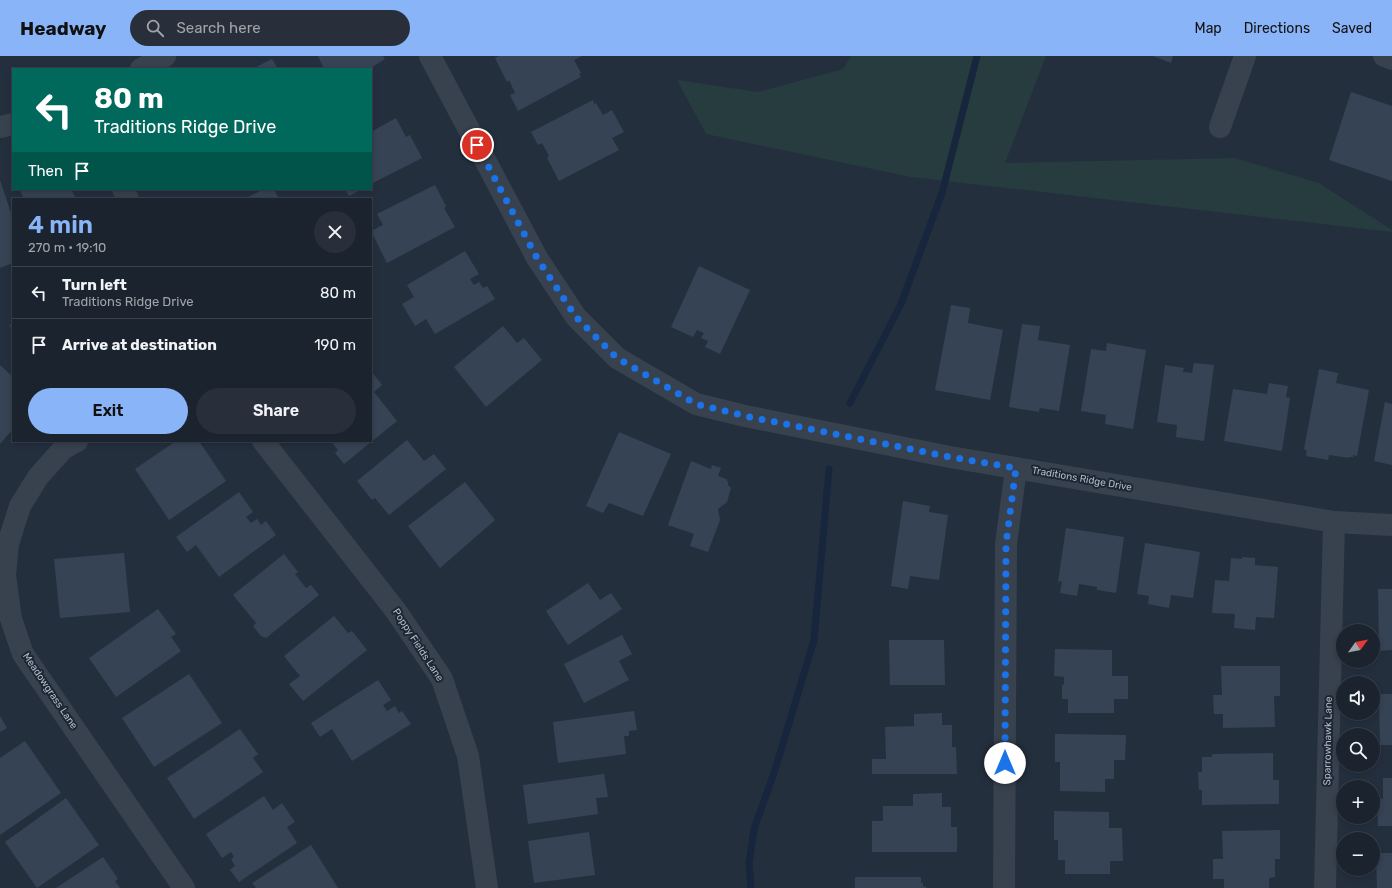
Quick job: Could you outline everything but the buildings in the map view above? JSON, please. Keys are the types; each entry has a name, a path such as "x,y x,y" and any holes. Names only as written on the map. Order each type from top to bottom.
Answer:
{"street":[{"path":"143,68 165,56"},
{"name":"Traditions Ridge Drive","path":"430,56 537,258 576,317 617,358 696,404 745,416 950,457 1334,522 1392,525"},
{"path":"1220,127 1245,56"},
{"path":"1384,56 1392,59"},
{"path":"0,127 12,124"},
{"name":"Meadowgrass Lane","path":"75,442 63,449 38,477 20,506 8,544 5,575 10,619 24,654 184,888"},
{"name":"Poppy Fields Lane","path":"264,442 396,611 442,679 468,756 487,888"},
{"path":"1004,888 1006,544 1016,468"},
{"name":"Sparrowhawk Lane","path":"1325,888 1334,522"}],"green space":[{"path":"851,56 1046,56 1005,163 1235,158 1319,183 1392,230 1392,232 911,177 706,134 677,80 758,92 843,69"}],"waterway":[{"path":"850,403 901,304 942,193 977,56"},
{"path":"751,888 749,863 754,829 775,770 814,640 829,469"}],"route":[{"path":"477,145 537,258 576,317 617,358 696,404 745,416 950,457 1016,468 1006,544 1005,763"}]}
